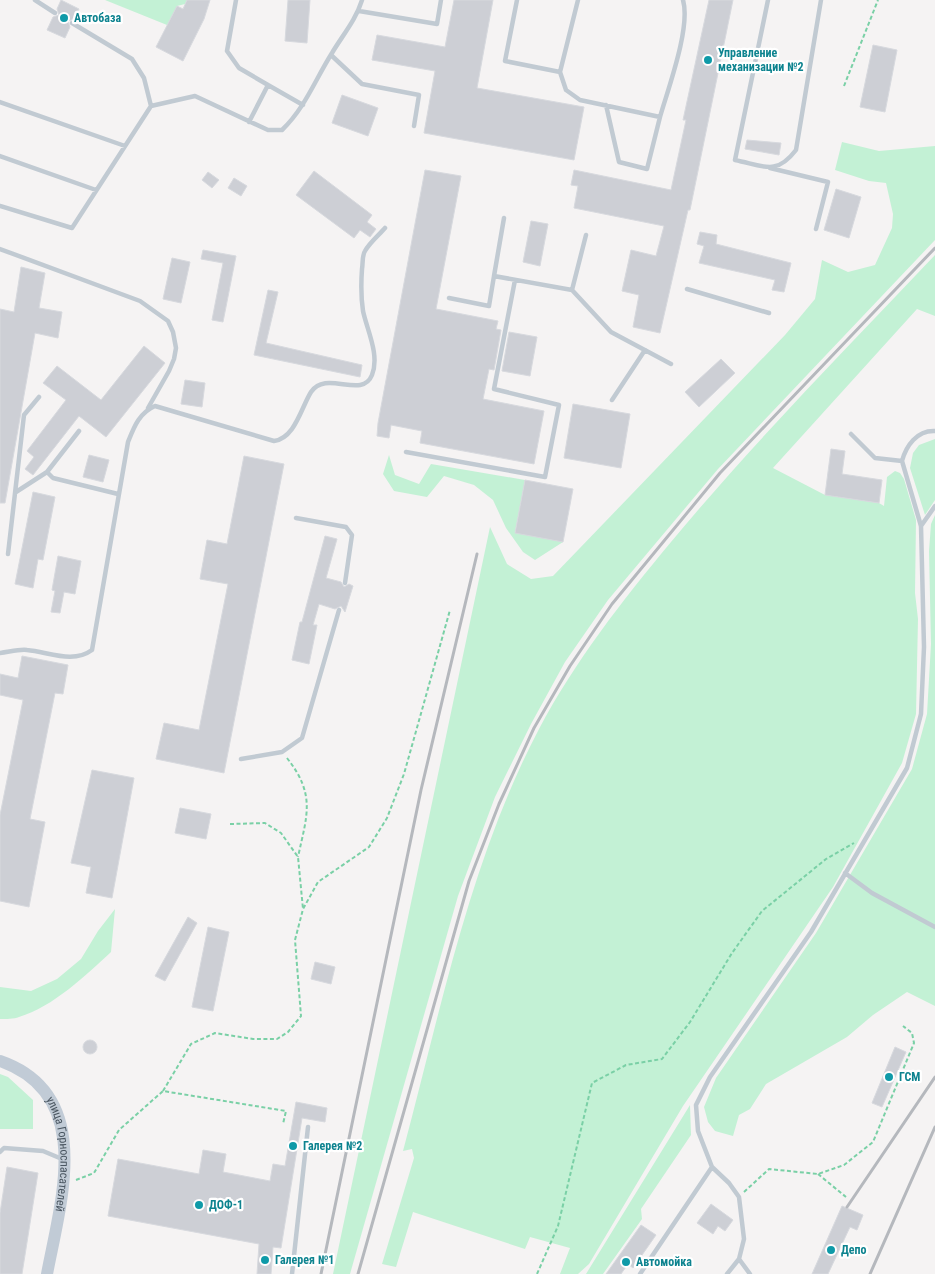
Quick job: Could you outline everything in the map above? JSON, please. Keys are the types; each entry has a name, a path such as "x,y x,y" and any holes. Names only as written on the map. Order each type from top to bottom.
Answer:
{"street":[{"name":"улица Горноспасателей","path":"0,1061 32,1077 47,1091 63,1133 64,1184 47,1274"}],"lane":[{"path":"35,0 55,13"},
{"path":"236,0 227,52 239,68 303,106"},
{"path":"0,206 72,228 151,106 195,96 268,130 282,130 297,116 331,55 359,11 362,0"},
{"path":"359,11 436,24 441,0"},
{"path":"517,0 505,61 560,72"},
{"path":"578,0 560,72 566,90 580,100 660,117"},
{"path":"606,105 618,162 647,169 680,43 683,0"},
{"path":"768,0 735,160 828,182 816,229"},
{"path":"769,168 786,163 796,150 821,0"},
{"path":"72,23 132,59 144,78 151,106"},
{"path":"331,55 362,84 419,95 414,126"},
{"path":"249,122 268,85"},
{"path":"0,102 125,146"},
{"path":"0,156 96,190"},
{"path":"449,298 489,306 504,218"},
{"path":"147,410 155,406 274,441 288,435 312,390 319,384 329,382 354,386 365,383 372,376 374,364 363,310 361,283 364,252 385,228"},
{"path":"572,290 586,235"},
{"path":"0,249 140,301 168,321 174,340 174,359 169,371 147,410 134,425 128,442 92,650 84,656 74,658 26,650 0,653"},
{"path":"494,276 572,290 611,332 671,364"},
{"path":"406,452 544,477 558,406 494,389 515,280"},
{"path":"688,289 769,312"},
{"path":"612,400 645,350"},
{"path":"8,554 24,415 39,397"},
{"path":"16,492 47,472 79,431"},
{"path":"727,1274 739,1260 744,1239 739,1197 729,1183 712,1166 698,1131 696,1105 710,1077 811,932 907,768 921,714 924,647 921,526 902,461 905,449 917,436 935,432"},
{"path":"852,434 875,458 902,461"},
{"path":"47,472 53,478 118,494"},
{"path":"921,526 935,506"},
{"path":"296,518 346,527 352,535 346,584"},
{"path":"241,759 282,752 302,738 339,610"},
{"path":"845,873 872,893 935,927"},
{"path":"292,1274 308,1127"},
{"path":"0,1152 4,1148 43,1150 65,1160"},
{"path":"640,1274 712,1166"},
{"path":"739,1260 750,1274"}],"path":[{"path":"844,86 878,0"},
{"path":"64,1184 94,1173 119,1130 163,1091 191,1044 215,1033 253,1039 277,1039 288,1032 296,1022 300,1016 295,940 303,909 318,882 369,847 387,818 404,774 450,610"},
{"path":"282,752 302,780 308,806 298,857 303,909"},
{"path":"230,824 265,823 281,833 298,857"},
{"path":"537,1274 558,1226 592,1083 626,1065 662,1059 690,1022 732,953 762,911 826,858 868,834"},
{"path":"739,1197 769,1169 818,1174 844,1165 873,1142 914,1043 912,1033 903,1026"},
{"path":"163,1091 286,1111 283,1124"},
{"path":"818,1174 846,1197"}],"green space":[{"path":"105,0 187,0 185,4 177,6 167,25"},
{"path":"842,142 879,151 935,146 935,240 718,469 608,600 565,662 531,724 495,797 458,896 350,1274 333,1274 490,527 507,564 531,579 553,576 785,335 815,299 822,260 848,272 875,265 892,228 893,214 886,183 869,181 835,170"},
{"path":"935,255 935,316 917,309 773,468 825,495 879,503 884,506 887,477 895,471 900,473 904,479 916,520 915,593 918,619 916,714 902,763 833,887 683,1106 589,1264 578,1274 560,1274 570,1248 530,1237 525,1249 413,1212 396,1267 382,1264 414,1158 412,1149 403,1151 459,936 494,830 515,779 539,729 568,679 600,632 671,542 768,432"},
{"path":"935,439 935,500 925,515 910,468 913,453 919,445"},
{"path":"389,455 395,475 419,484 431,464 525,480 515,532 563,542 535,560 523,552 506,528 493,500 474,485 444,476 427,497 394,491 383,474"},
{"path":"935,515 935,1006 907,992 873,1015 847,1037 766,1084 750,1109 739,1115 733,1136 715,1131 708,1122 704,1107 716,1078 816,933 912,769 927,714 931,644 929,551 931,524"},
{"path":"115,909 111,952 68,989 44,1006 17,1018 0,1019 0,987 31,991 57,979 81,959 98,931"},
{"path":"0,1074 8,1077 33,1100 33,1129 0,1129"},
{"path":"690,1105 691,1135 641,1209 642,1219 603,1274 586,1274"}],"building":[{"name":"Автобаза","path":"61,0 79,9 74,19 68,21 70,27 65,38 47,30 53,17 59,15 57,9"},
{"path":"187,0 210,0 204,19 183,61 156,47 177,6 183,9"},
{"path":"288,0 310,0 307,43 285,41"},
{"path":"454,0 493,0 477,88 584,107 574,160 424,133 435,71 372,60 377,35 445,47"},
{"path":"709,0 733,0 690,210 688,210 660,333 633,327 639,295 622,291 631,250 656,256 664,226 574,208 578,186 571,185 574,170 671,190 686,120 683,120"},
{"path":"873,45 897,50 885,112 860,107"},
{"path":"342,95 378,108 368,136 332,123"},
{"path":"747,140 781,143 779,155 745,149"},
{"path":"425,170 461,176 436,309 498,321 496,329 501,330 494,370 489,369 483,399 544,411 534,464 420,443 422,431 391,425 389,438 377,436"},
{"path":"314,171 372,215 367,222 376,229 370,237 360,230 354,238 296,195"},
{"path":"208,172 219,180 212,188 202,180"},
{"path":"234,178 247,186 241,196 228,188"},
{"path":"836,189 861,197 849,238 824,230"},
{"path":"531,221 548,224 540,266 523,262"},
{"path":"700,232 717,235 716,244 791,263 784,292 772,290 775,280 699,263 704,246 697,244"},
{"path":"203,250 236,256 223,322 212,320 223,263 201,259"},
{"path":"172,258 190,262 181,303 163,299"},
{"path":"21,267 45,273 39,308 62,312 58,338 35,333 5,503 0,503 0,309 14,312"},
{"path":"268,290 278,292 266,343 362,365 360,377 254,355"},
{"path":"509,332 537,337 530,376 502,371"},
{"path":"144,346 165,363 106,437 79,416 33,475 25,469 34,457 27,451 66,400 43,383 57,366 101,400"},
{"path":"721,359 735,373 699,407 685,392"},
{"path":"185,380 205,383 202,407 181,404"},
{"path":"573,404 630,414 621,468 564,458"},
{"path":"831,449 845,451 842,474 882,480 879,503 825,495"},
{"path":"89,455 109,460 103,482 83,477"},
{"path":"244,456 284,464 224,773 156,759 164,723 199,730 228,584 200,579 207,540 227,544"},
{"path":"525,480 573,489 563,542 515,533"},
{"path":"33,492 55,497 43,560 38,559 33,588 15,584"},
{"path":"325,536 337,539 326,578 341,582 344,587 349,584 353,586 345,612 341,606 335,609 319,604 313,625 317,625 309,664 292,660 300,622 302,622"},
{"path":"58,556 81,561 75,594 64,592 60,613 51,612 55,591 52,590"},
{"path":"22,656 68,665 63,694 55,693 30,819 45,822 29,907 0,901 0,815 23,700 0,695 0,674 18,678"},
{"path":"92,770 134,778 112,898 86,893 91,867 71,863"},
{"path":"180,808 211,814 206,839 175,833"},
{"path":"188,917 197,923 165,981 155,976"},
{"path":"208,927 229,932 213,1011 192,1007"},
{"path":"315,962 335,967 331,984 311,979"},
{"path":"87,1040 93,1040 97,1047 93,1054 87,1054 83,1050 83,1044"},
{"name":"ГСМ","path":"895,1047 906,1052 882,1107 872,1103"},
{"name":"ДОФ-1","path":"296,1102 327,1108 325,1122 302,1118 281,1248 273,1247 271,1274 257,1274 259,1244 108,1216 118,1159 199,1174 203,1150 226,1154 223,1172 270,1181 273,1164 285,1166"},
{"path":"7,1167 38,1173 22,1274 0,1274 0,1213"},
{"path":"711,1204 733,1220 725,1231 718,1226 713,1234 697,1223"},
{"name":"Депо","path":"842,1206 863,1215 857,1230 850,1227 828,1274 812,1274"},
{"path":"641,1225 656,1235 633,1268 628,1264 621,1274 606,1274"}],"railway":[{"path":"358,1274 469,881 499,804 534,728 570,666 612,604 720,473 935,248"},
{"path":"321,1274 421,790 477,554"},
{"path":"847,1207 935,1077"},
{"path":"870,1274 935,1127"}],"place":[{"name":"Автобаза","path":"64,18"},
{"name":"Управление механизации №2","path":"708,60"},
{"name":"ГСМ","path":"889,1077"},
{"name":"Галерея №2","path":"293,1146"},
{"name":"ДОФ-1","path":"199,1205"},
{"name":"Депо","path":"831,1250"},
{"name":"Галерея №1","path":"265,1260"},
{"name":"Автомойка","path":"626,1262"}]}
